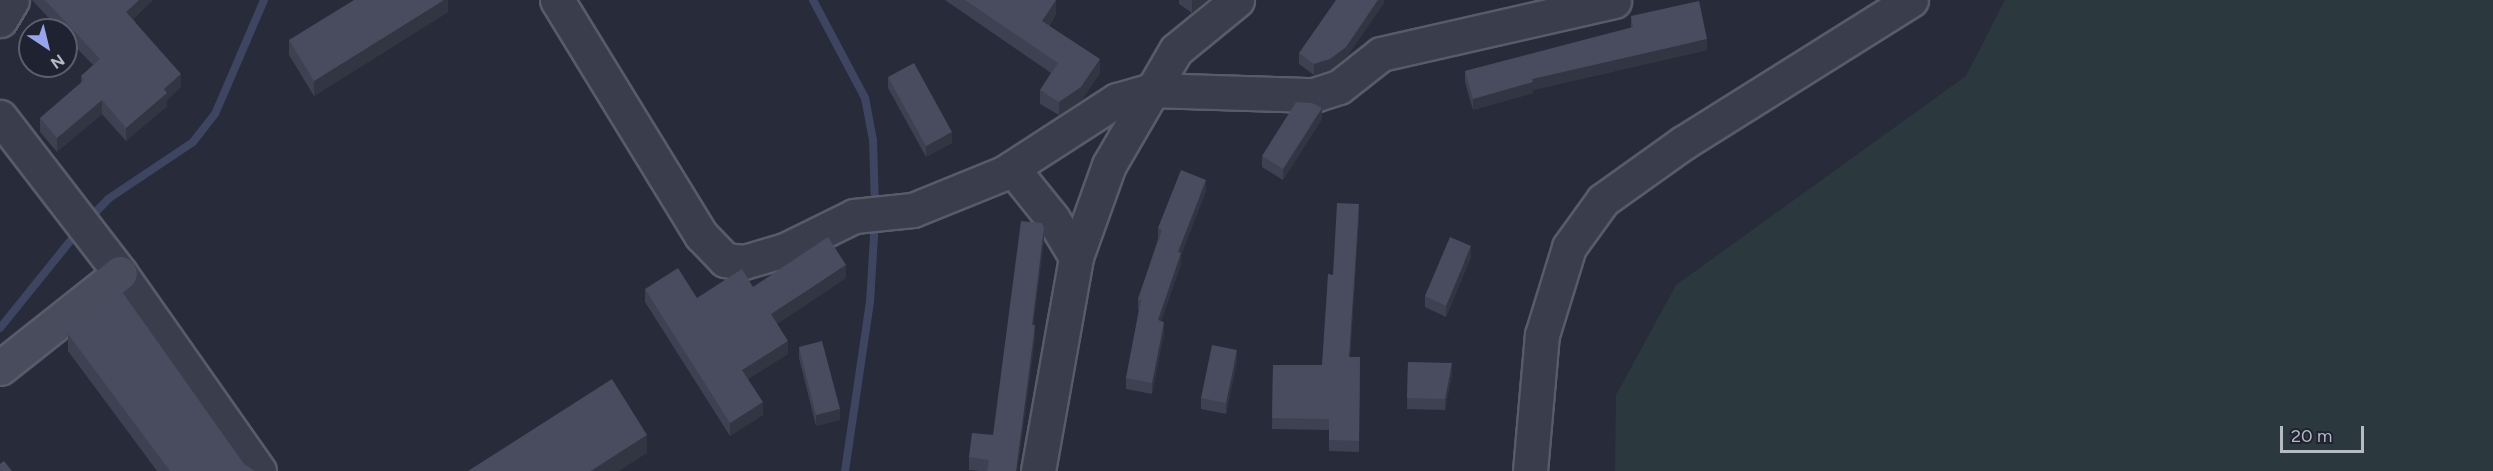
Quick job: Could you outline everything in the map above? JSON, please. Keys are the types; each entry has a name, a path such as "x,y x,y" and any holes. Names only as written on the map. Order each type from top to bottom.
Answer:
{"street":[{"path":"0,20 12,0"},
{"path":"557,0 701,235 725,260 744,262 785,250 854,216 913,210 1012,168 1117,100 1151,90 1314,95 1339,87 1381,54 1614,1"},
{"path":"1038,471 1076,257 1110,165 1176,50 1237,0"},
{"path":"1530,471 1542,335 1569,247 1603,200 1683,143 1911,0"},
{"path":"0,117 120,273 260,471"},
{"path":"1012,168 1053,219 1076,257"},
{"path":"0,368 120,273"}],"shaded area":[{"path":"2005,0 2493,0 2493,471 1615,471 1616,395 1676,285 1966,76"}],"building":[{"path":"45,0 139,0 126,12 181,74 164,89 167,93 126,128 102,100 57,138 40,118 84,80 81,76 100,59 78,35 78,18 62,18"},
{"path":"354,0 444,0 314,81 289,40"},
{"path":"965,0 1056,0 1042,21 1100,59 1081,87 1059,102 1040,90 1058,63"},
{"path":"1336,0 1378,0 1346,47 1330,59 1314,64 1299,53"},
{"path":"1699,1 1707,39 1532,79 1533,82 1473,99 1465,71 1633,27 1631,16"},
{"path":"914,63 952,132 926,146 888,77"},
{"path":"1296,102 1312,103 1322,108 1283,169 1262,156"},
{"path":"1181,170 1206,180 1178,252 1181,253 1158,320 1164,322 1152,383 1126,378 1141,300 1138,299 1162,230 1158,228"},
{"path":"1337,203 1359,204 1349,357 1360,357 1359,441 1329,440 1329,419 1272,418 1273,365 1322,365 1328,274 1333,275"},
{"path":"1021,221 1042,223 1044,228 1032,325 1035,325 1016,471 987,471 989,460 969,457 972,433 993,435"},
{"path":"828,237 846,265 771,314 788,341 742,370 763,402 730,423 645,289 678,268 697,298 742,269 753,287"},
{"path":"1450,237 1471,246 1446,306 1425,296"},
{"path":"123,293 244,464 255,471 170,471 68,334"},
{"path":"822,341 840,409 816,415 799,347"},
{"path":"1212,345 1237,350 1226,403 1201,398"},
{"path":"1408,362 1452,363 1445,399 1407,398"},
{"path":"612,379 647,435 591,471 468,471"},
{"path":"4,461 12,471 0,471 0,464"}],"waterway":[{"path":"88,220 108,199 193,142 215,114 264,0"},
{"path":"813,0 865,98 873,140 875,208"},
{"path":"845,471 870,302 875,221"},
{"path":"0,328 80,229"}]}
